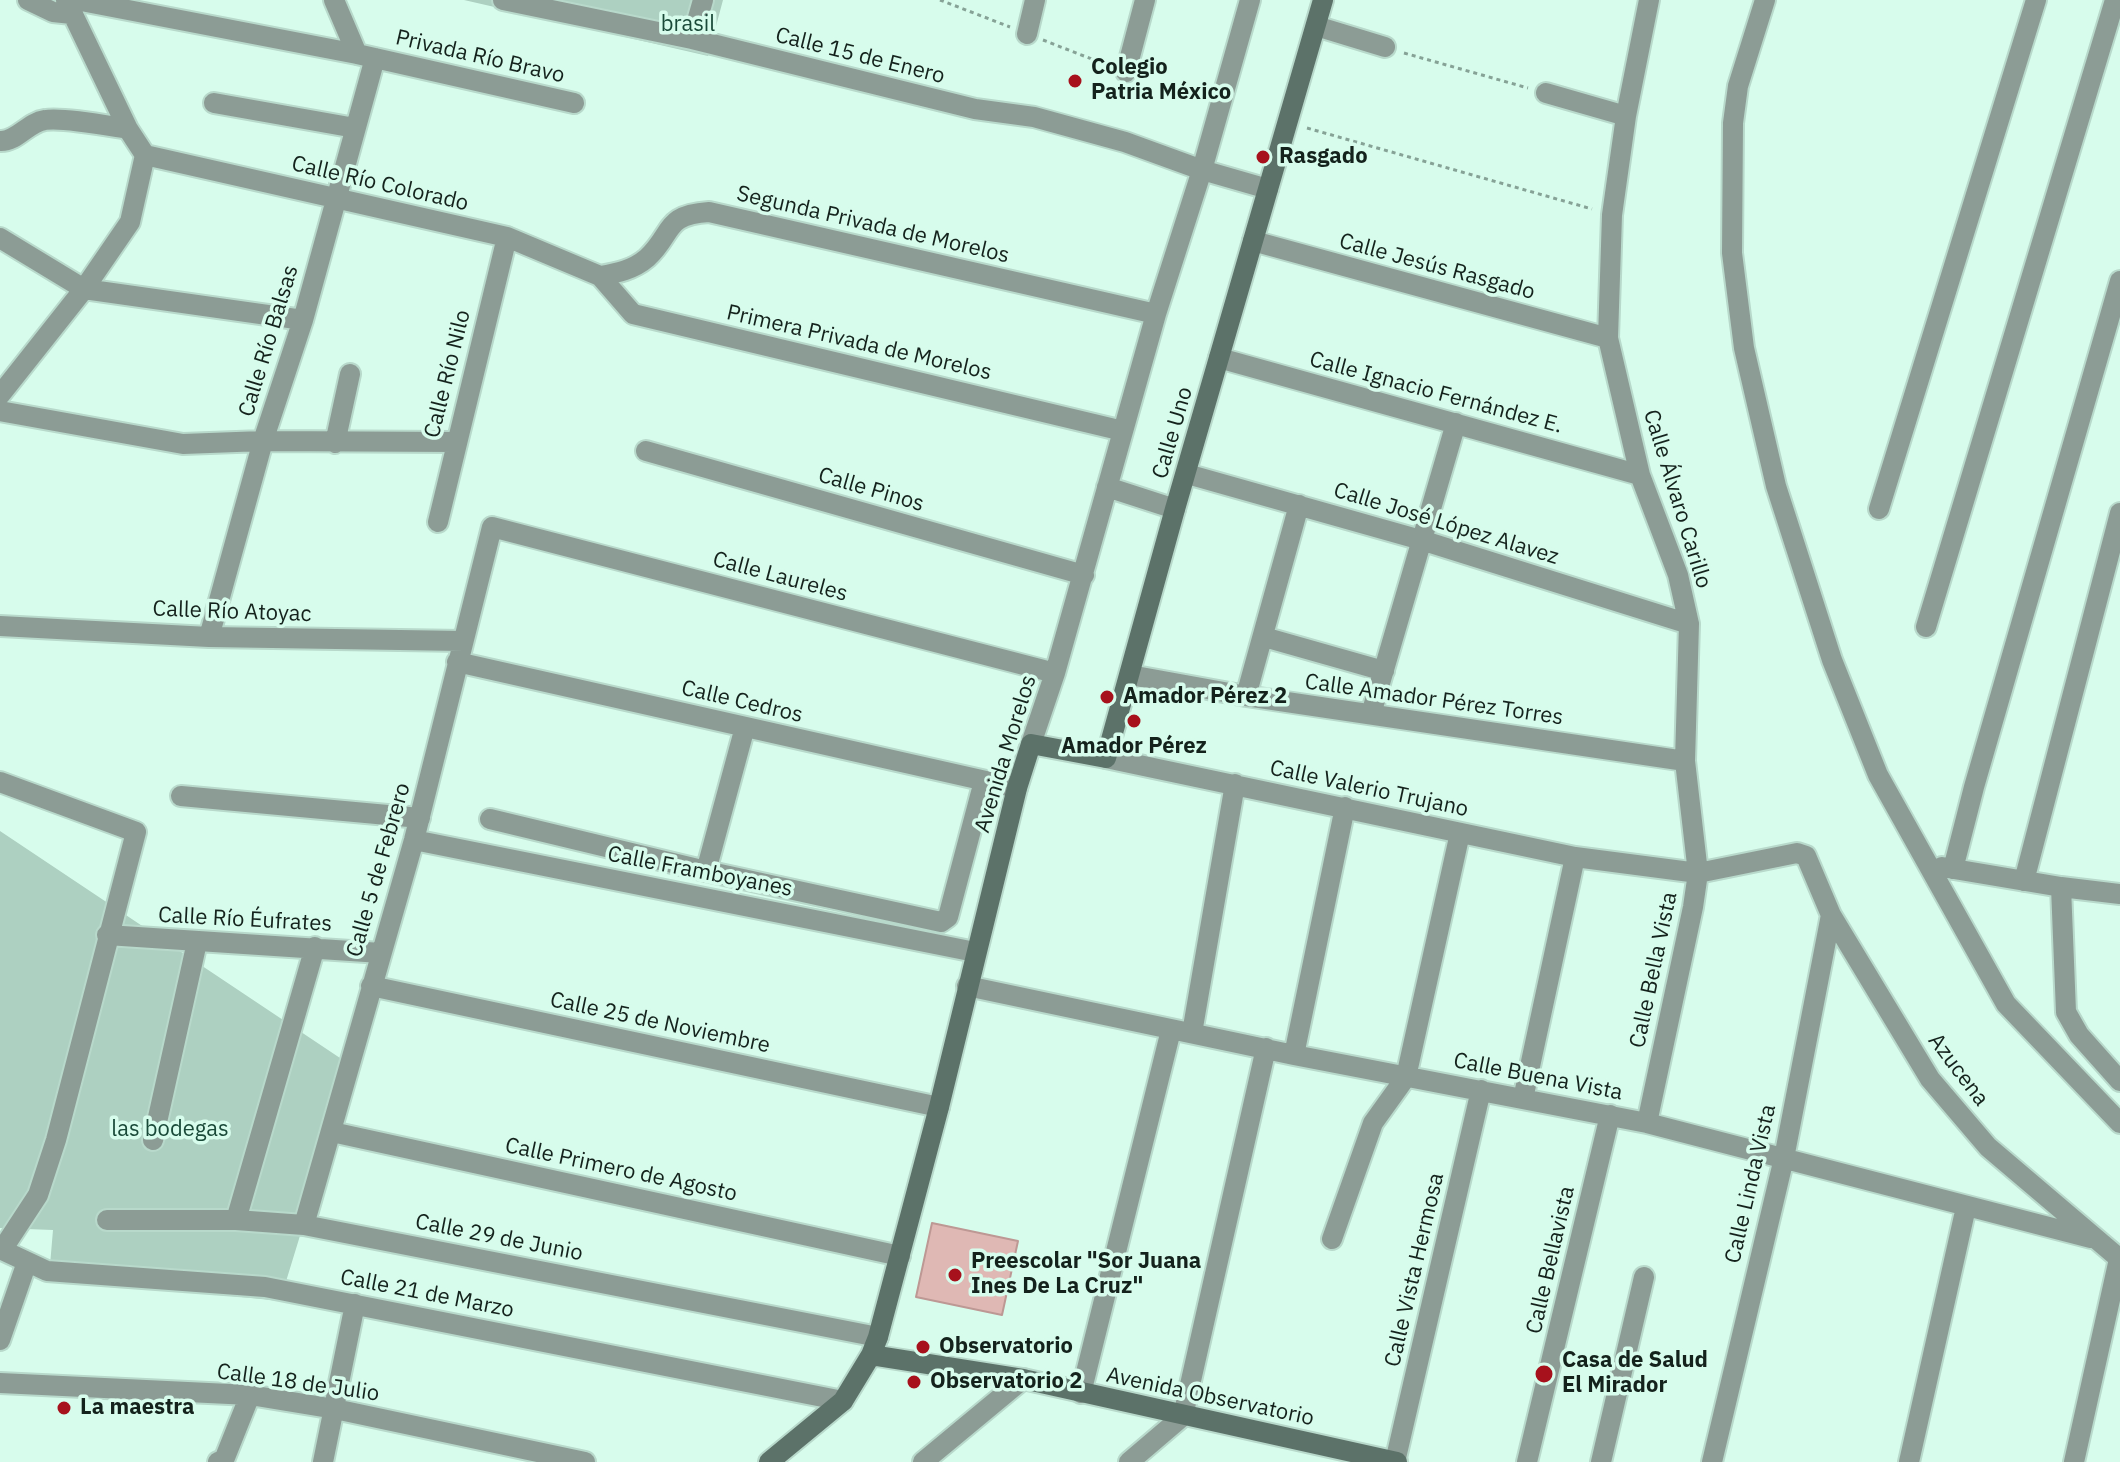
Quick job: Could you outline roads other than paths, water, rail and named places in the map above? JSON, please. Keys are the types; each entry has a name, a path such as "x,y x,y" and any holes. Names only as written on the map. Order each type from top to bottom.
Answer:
{"street":[{"name":"Privada Río Bravo","path":"28,0 53,12 71,5 366,56 574,103"},
{"path":"334,0 366,56"},
{"name":"Calle 15 de Enero","path":"503,0 692,39 975,109 1034,117 1125,142 1202,170 1268,189"},
{"path":"692,39 703,0"},
{"path":"1027,34 1035,0"},
{"path":"1126,72 1145,0"},
{"name":"Avenida Morelos","path":"769,1462 843,1401 874,1346 939,1107 1017,788 1084,575 1156,314 1202,170 1250,0"},
{"name":"Calle Uno","path":"1106,758 1323,0"},
{"name":"Calle Álvaro Carillo","path":"1649,0 1626,116 1612,215 1608,338 1640,475 1678,575 1689,624 1685,761 1698,873"},
{"path":"1765,0 1738,86 1733,123 1732,253 1744,348 1776,486 1832,660 1878,775 2006,1004 2120,1123"},
{"path":"1879,509 2036,0"},
{"path":"1926,627 2115,0"},
{"path":"0,395 84,289 130,222 145,155 128,129 71,5"},
{"path":"1316,26 1385,47"},
{"name":"Calle Río Balsas","path":"209,637 263,441 303,320 355,128 366,56"},
{"path":"1546,93 1626,116"},
{"path":"214,103 355,128"},
{"path":"0,141 7,142 33,124 47,119 128,129"},
{"name":"Calle Río Colorado","path":"145,155 507,237 600,276"},
{"name":"Segunda Privada de Morelos","path":"600,276 628,270 648,257 671,224 688,213 709,212 1156,314"},
{"name":"Calle Río Nilo","path":"438,522 507,237"},
{"path":"0,238 84,289 303,320"},
{"name":"Calle Jesús Rasgado","path":"1253,241 1608,338"},
{"name":"Primera Privada de Morelos","path":"600,276 633,314 1123,431"},
{"path":"1953,869 2120,281"},
{"name":"Calle Ignacio Fernández E.","path":"1219,358 1640,475"},
{"path":"335,443 350,374"},
{"path":"0,411 183,444 263,441 456,442"},
{"path":"1371,714 1456,423"},
{"name":"Calle Pinos","path":"646,451 1084,575"},
{"name":"Calle José López Alavez","path":"1187,474 1421,540 1689,624"},
{"path":"1107,487 1175,509"},
{"path":"1246,696 1299,505"},
{"path":"2024,881 2120,513"},
{"name":"Calle 5 de Febrero","path":"304,1225 420,818 492,527"},
{"name":"Calle Laureles","path":"492,527 1055,673"},
{"name":"Calle Río Atoyac","path":"0,626 209,637 463,641"},
{"path":"1264,637 1384,671"},
{"name":"Calle Cedros","path":"457,662 1017,788"},
{"name":"Calle Amador Pérez Torres","path":"1130,675 1246,696 1685,761"},
{"path":"706,871 745,727"},
{"name":"Calle Valerio Trujano","path":"1031,744 1575,857 1698,873 1797,853 1806,856 1810,866"},
{"path":"490,819 706,871 941,922 948,917 984,781"},
{"name":"Calle 21 de Marzo","path":"0,782 136,832 56,1140 38,1195 1,1250 47,1271 265,1287 843,1401"},
{"path":"1081,1393 1181,1032 1235,784"},
{"path":"181,796 420,818"},
{"path":"1294,1055 1345,807"},
{"path":"1332,1239 1373,1123 1406,1077 1460,833"},
{"name":"Calle Framboyanes","path":"414,840 975,952"},
{"path":"1523,1099 1575,857"},
{"path":"1928,864 2120,894"},
{"name":"Azucena","path":"1810,866 1831,915 1930,1079 1988,1147 2120,1259"},
{"name":"Calle Bella Vista","path":"1647,1123 1698,873"},
{"path":"2061,887 2066,1012 2079,1035 2120,1081"},
{"name":"Calle Linda Vista","path":"1712,1462 1784,1158 1831,915"},
{"name":"Calle Río Éufrates","path":"107,935 381,953"},
{"path":"153,1140 197,942"},
{"path":"236,1220 315,947"},
{"name":"Calle 25 de Noviembre","path":"371,986 939,1107"},
{"name":"Calle Buena Vista","path":"967,986 1294,1055 1647,1123 2094,1239"},
{"path":"1129,1462 1183,1416 1266,1048"},
{"name":"Calle Vista Hermosa","path":"1396,1462 1481,1090"},
{"name":"Calle Bellavista","path":"1527,1462 1610,1115"},
{"name":"Calle Primero de Agosto","path":"332,1132 900,1256"},
{"path":"1909,1462 1966,1207"},
{"name":"Calle 29 de Junio","path":"107,1220 236,1220 304,1225 874,1346"},
{"path":"2094,1239 2120,1250"},
{"path":"2074,1462 2120,1259"},
{"path":"0,1340 27,1262"},
{"path":"1601,1462 1644,1277"},
{"path":"323,1462 355,1304"},
{"name":"Avenida Observatorio","path":"874,1346 1358,1458 1396,1462"},
{"name":"Calle 18 de Julio","path":"1,1378 250,1395 335,1409 585,1462"},
{"path":"923,1462 1023,1379"},
{"path":"218,1462 224,1460 250,1395"}],"place":[{"name":"Colegio Patria México","path":"1075,81"},
{"name":"Rasgado","path":"1263,157"},
{"name":"Amador Pérez 2","path":"1107,697"},
{"name":"Amador Pérez","path":"1134,721"},
{"name":"Preescolar \"Sor Juana Ines De La Cruz\"","path":"955,1275"},
{"name":"Observatorio","path":"923,1347"},
{"name":"Casa de Salud El Mirador","path":"1544,1374"},
{"name":"Observatorio 2","path":"914,1382"},
{"name":"La maestra","path":"64,1408"}],"park label":[{"name":"brasil","path":"688,25"},
{"name":"las bodegas","path":"170,1130"}]}
